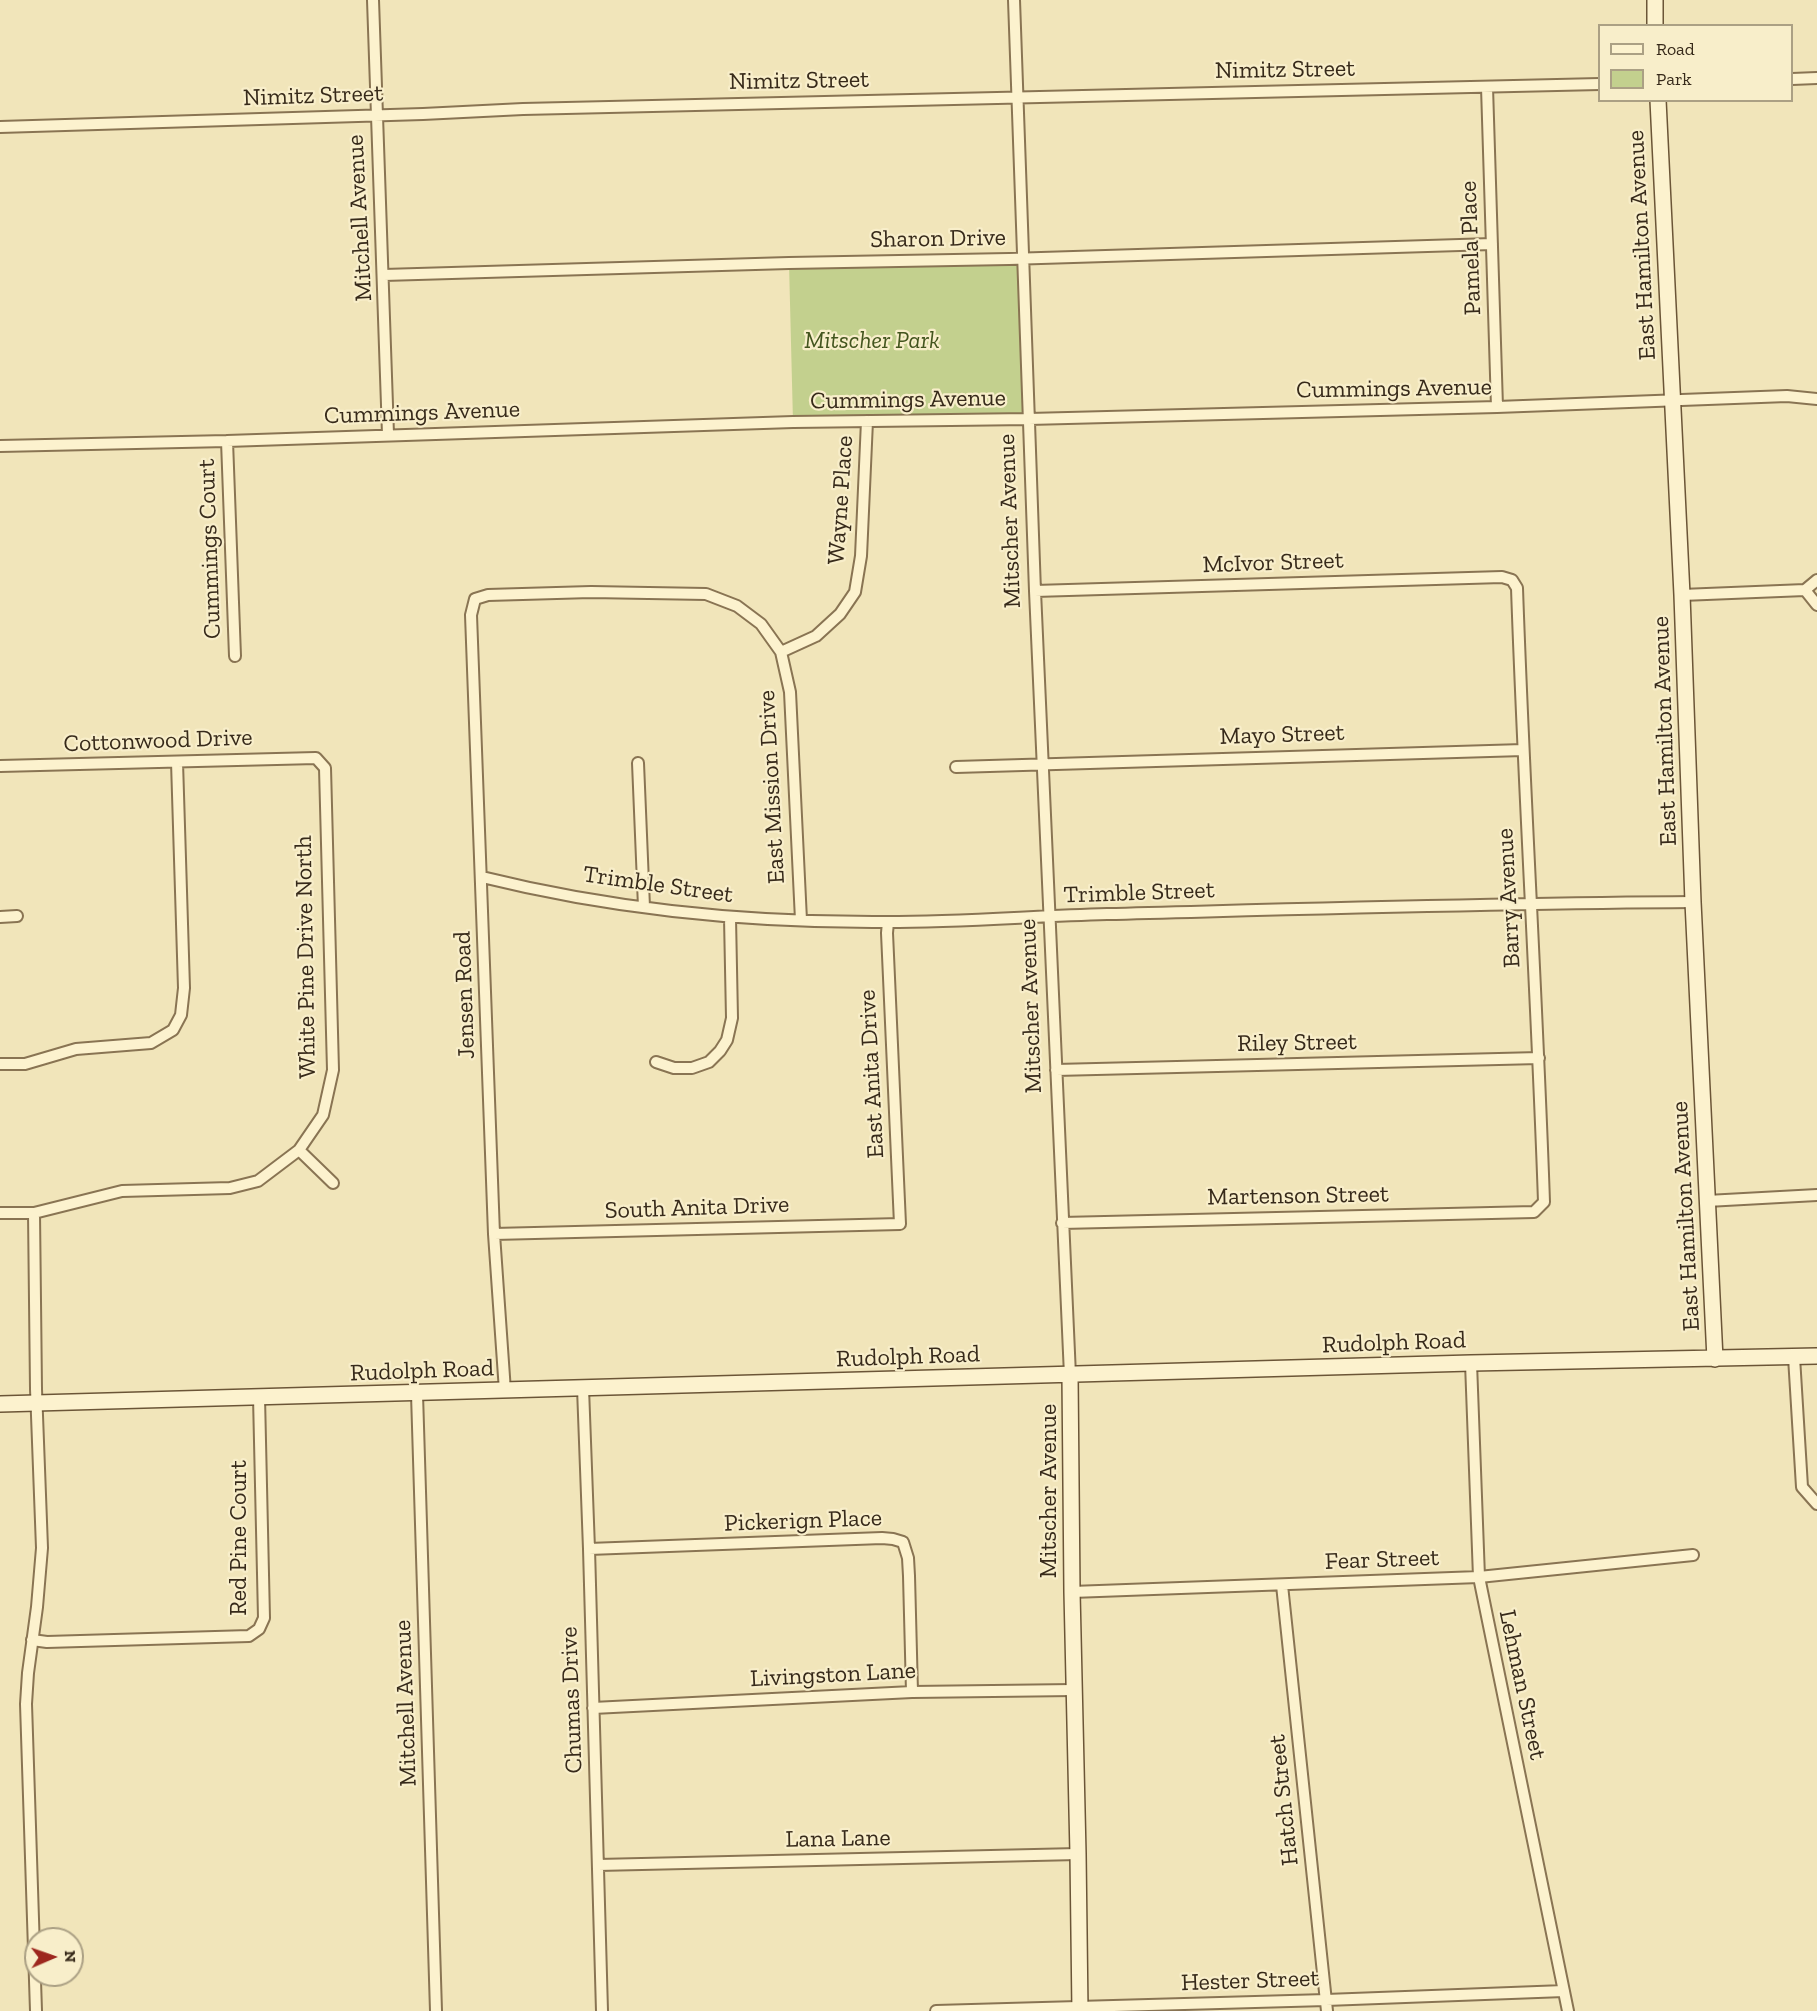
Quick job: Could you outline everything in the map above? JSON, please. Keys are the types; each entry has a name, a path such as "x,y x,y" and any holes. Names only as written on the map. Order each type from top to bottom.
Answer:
{"street":[{"name":"Mitchell Avenue","path":"373,0 388,434"},
{"name":"Mitscher Avenue","path":"1014,0 1035,591 1070,1375 1079,2009"},
{"path":"1655,0 1655,24"},
{"path":"1793,79 1817,78"},
{"name":"Nimitz Street","path":"0,127 523,109 1598,84"},
{"name":"Pamela Place","path":"1487,87 1497,407"},
{"name":"East Hamilton Avenue","path":"1658,102 1682,595 1693,902 1716,1359"},
{"name":"Sharon Drive","path":"384,275 789,263 1023,259 1492,244"},
{"name":"Cummings Avenue","path":"0,446 867,421 1497,407 1787,396 1817,399"},
{"name":"Wayne Place","path":"781,652 816,636 840,614 855,592 861,556 867,421"},
{"name":"Cummings Court","path":"228,441 235,656"},
{"name":"McIvor Street","path":"1035,591 1502,577 1512,580"},
{"name":"Barry Avenue","path":"1512,580 1517,588 1539,1058 1544,1202 1534,1212"},
{"path":"1682,595 1805,590 1817,580"},
{"path":"1805,590 1817,605"},
{"name":"Jensen Road","path":"505,1391 494,1234 471,615 475,598 488,595 591,592 705,594 737,606 761,624 781,652"},
{"name":"East Mission Drive","path":"781,652 790,692 801,920"},
{"name":"Mayo Street","path":"957,767 1523,750"},
{"name":"Cottonwood Drive","path":"0,766 316,758"},
{"name":"White Pine Drive North","path":"0,1213 34,1213 122,1191 230,1188 258,1181 299,1150 323,1115 333,1070 325,768 316,758"},
{"path":"0,1064 25,1064 76,1049 151,1043 173,1030 181,1016 184,988 177,762"},
{"path":"638,763 644,907"},
{"name":"Trimble Street","path":"482,877 539,890 730,918 888,922 1530,903 1693,902"},
{"path":"0,916 17,916"},
{"path":"656,1062 674,1068 692,1068 709,1062 727,1040 732,1018 730,918"},
{"name":"East Anita Drive","path":"888,922 900,1224"},
{"name":"Riley Street","path":"1056,1070 1539,1058"},
{"path":"299,1150 333,1183"},
{"path":"1707,1201 1817,1195"},
{"name":"Martenson Street","path":"1062,1223 1534,1212"},
{"path":"34,1213 42,1548 26,1704 36,2011"},
{"name":"South Anita Drive","path":"494,1234 900,1224"},
{"name":"Rudolph Road","path":"0,1404 1471,1363 1817,1356"},
{"path":"1794,1357 1802,1487 1817,1504"},
{"name":"Lehman Street","path":"1471,1363 1479,1578 1568,2011"},
{"name":"Chumas Drive","path":"583,1388 602,2011"},
{"name":"Mitchell Avenue","path":"417,1394 436,2011"},
{"name":"Red Pine Court","path":"32,1640 47,1642 249,1636 259,1629 264,1618 259,1397"},
{"name":"Pickerign Place","path":"589,1549 882,1538 903,1542 908,1558 912,1692"},
{"name":"Fear Street","path":"1072,1592 1479,1578 1693,1555"},
{"name":"Hatch Street","path":"1282,1585 1327,2006"},
{"name":"Livingston Lane","path":"593,1708 912,1692 1074,1690"},
{"name":"Lana Lane","path":"598,1865 1078,1854"},
{"name":"Hester Street","path":"936,2011 1327,2006 1564,1991"}],"green space":[{"name":"Mitscher Park","path":"1023,259 1029,419 793,422 789,263"}]}
